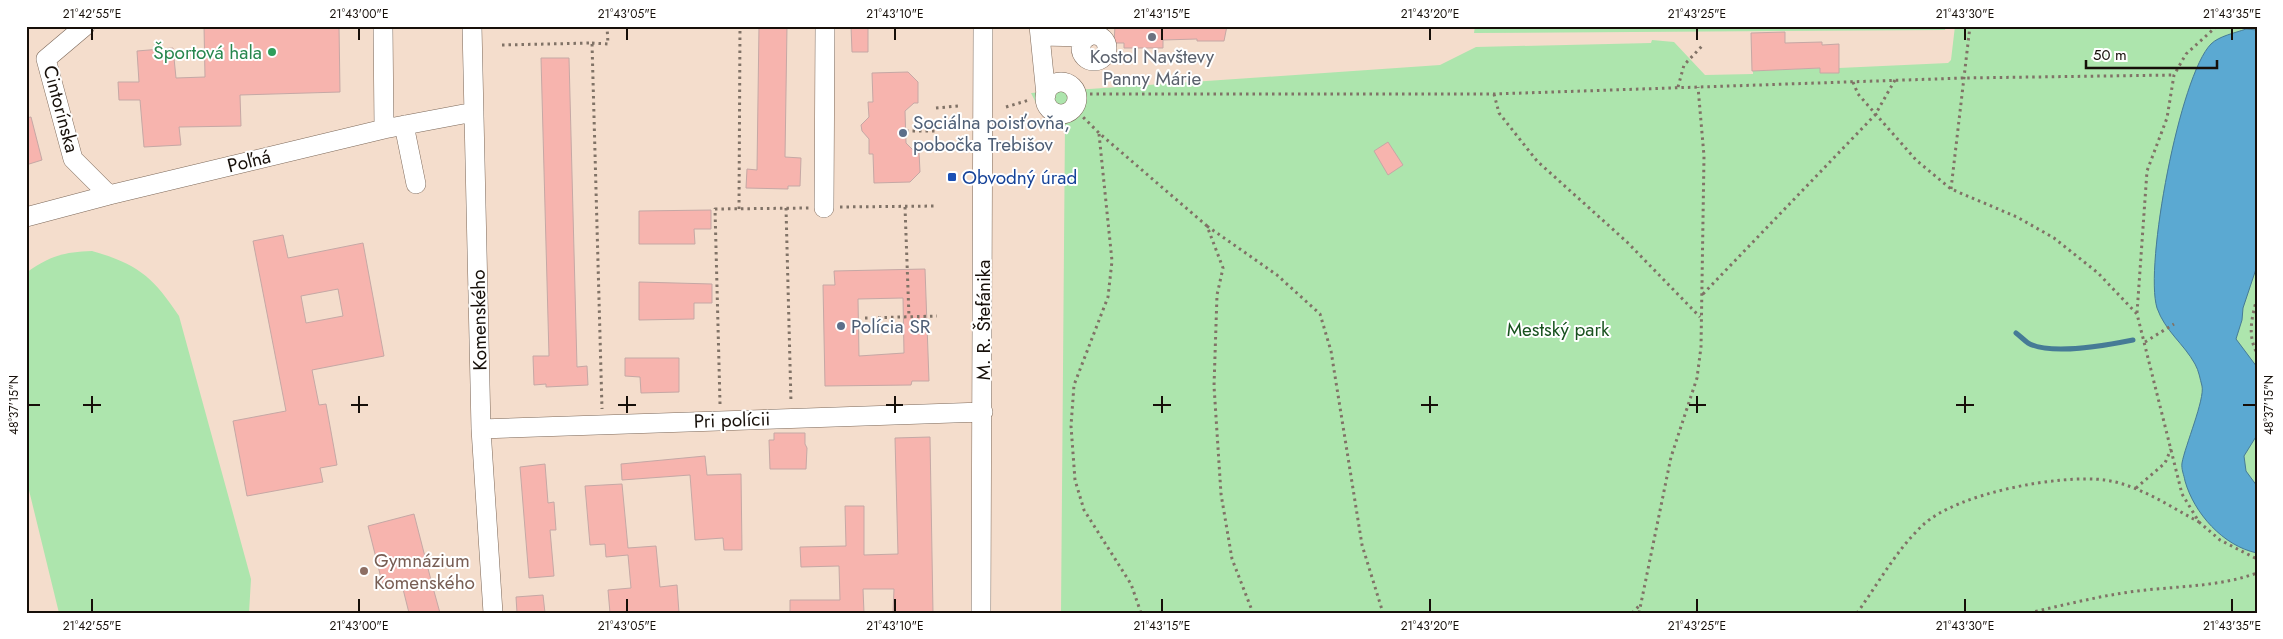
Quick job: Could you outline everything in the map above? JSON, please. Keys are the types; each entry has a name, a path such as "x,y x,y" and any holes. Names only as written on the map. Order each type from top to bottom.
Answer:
{"street":[{"name":"Cintorínska","path":"85,26 46,58 73,159 109,195"},
{"path":"383,26 384,129"},
{"name":"Komenského","path":"472,26 481,429 493,613"},
{"path":"824,208 825,26"},
{"name":"M. R. Štefánika","path":"981,613 983,26"},
{"path":"1044,31 1096,33 1106,42 1106,51 1097,60 1089,59 1065,114 1055,113 1047,105 1044,31"},
{"path":"1046,94 1052,85 1062,82 1074,96"},
{"name":"Poľná","path":"26,217 109,195 384,129 474,112"},
{"path":"404,125 416,184"},
{"name":"Pri polícii","path":"481,429 983,412"}],"path":[{"path":"502,46 608,44 607,26"},
{"path":"739,209 740,26"},
{"path":"1951,189 1970,26"},
{"path":"2199,522 2182,494 2137,314 2147,171 2167,118 2174,74 2186,54 2211,28 2216,26"},
{"path":"592,43 602,425"},
{"path":"1678,87 1684,65 1702,46"},
{"path":"1074,96 1494,94 1895,80 2174,74"},
{"path":"1702,294 1876,115 1895,80"},
{"path":"1853,82 1858,94 1916,160 1951,189 2018,217 2054,238 2098,273 2137,314"},
{"path":"1639,613 1639,605 1671,457 1697,378 1701,347 1704,156 1698,87"},
{"path":"1006,107 1046,94"},
{"path":"1494,94 1499,113 1537,161 1627,242 1701,318"},
{"path":"1074,96 1099,134 1207,226 1277,275 1320,314 1331,352 1362,545 1383,613"},
{"path":"936,108 958,106"},
{"path":"906,131 936,131"},
{"path":"1099,134 1112,261 1108,297 1074,385 1070,426 1074,471 1084,510 1131,584 1141,613"},
{"path":"905,207 908,317"},
{"path":"719,394 715,209 727,208"},
{"path":"786,208 791,419"},
{"path":"1207,226 1223,268 1217,295 1214,386 1221,494 1232,559 1253,613"},
{"path":"2257,298 2250,328 2252,344 2257,353"},
{"path":"865,318 937,316"},
{"path":"2145,342 2174,324"},
{"path":"2136,488 2165,463 2171,449"},
{"path":"1857,613 1924,524 1950,507 2024,486 2066,480 2106,480 2136,488 2199,522 2220,540 2257,559"},
{"path":"2029,613 2112,595 2147,590 2191,588 2238,580 2257,573"},
{"path":"1632,613 1639,605"}],"green space":[{"path":"1475,26 1946,26 1945,30 1474,33"},
{"name":"Mestský park","path":"1955,26 2257,26 2257,613 1061,613 1065,124 1041,113 1031,93 1440,65 1476,47 1651,43 1652,40 1674,42 1705,75 1753,74 1753,71 1820,68 1820,73 1839,73 1839,68 1948,63 1951,60"},
{"path":"92,251 121,261 143,274 161,291 179,316 251,579 249,613 59,613 26,478 26,273 57,256 73,252"}],"water":[{"path":"2246,29 2257,30 2257,266 2243,308 2242,320 2236,339 2257,367 2257,435 2244,456 2246,471 2257,486 2257,553 2245,549 2222,536 2203,516 2189,493 2182,463 2201,401 2202,386 2195,364 2160,316 2154,286 2160,214 2177,130 2188,92 2199,63 2211,44 2223,37"}],"building":[{"name":"Športová hala","path":"204,26 339,26 340,92 240,95 241,126 179,127 181,145 144,147 140,100 119,100 118,82 139,82 137,51 173,48 176,78 205,77"},
{"path":"759,26 787,26 785,157 801,158 800,186 788,186 788,189 746,188 747,169 757,170"},
{"path":"851,26 868,26 868,52 852,52"},
{"name":"Kostol Navštevy Panny Márie","path":"1115,26 1227,26 1224,41 1197,41 1197,39 1163,40 1163,48 1124,48 1124,43 1114,43"},
{"path":"1785,32 1785,43 1822,42 1822,45 1839,44 1839,73 1820,73 1820,68 1752,71 1751,33"},
{"path":"541,58 569,58 577,367 587,366 588,385 546,387 546,384 534,385 533,356 549,356"},
{"path":"908,72 918,82 918,103 914,103 905,111 906,143 915,152 919,152 920,172 910,182 874,183 873,154 869,154 869,139 862,131 861,125 869,117 868,102 873,102 872,73"},
{"path":"31,117 42,160 26,165 26,118"},
{"path":"1388,142 1403,165 1388,175 1374,151"},
{"path":"711,210 711,229 694,229 695,244 639,244 639,211"},
{"path":"283,235 288,258 363,243 384,356 312,370 319,405 326,404 337,465 320,468 323,482 247,496 233,421 286,411 253,241","holes":["338,289 343,316 306,323 301,296"]},
{"name":"Polícia SR","path":"925,269 929,381 912,381 911,385 825,386 823,285 835,285 834,271","holes":["903,298 904,353 859,356 858,299"]},
{"path":"639,282 712,284 712,303 694,303 694,319 639,320"},
{"path":"625,358 679,358 679,392 641,393 640,377 625,376"},
{"path":"774,433 805,433 807,448 806,469 770,469 769,440 774,440"},
{"path":"930,437 933,613 893,613 894,589 863,589 864,613 790,613 790,600 840,600 839,566 801,567 800,547 846,546 845,506 864,506 864,555 898,554 895,438"},
{"path":"705,456 707,475 741,474 742,550 724,550 723,538 695,540 690,475 622,480 621,464"},
{"path":"545,464 548,503 554,502 556,530 550,530 554,576 529,578 520,467"},
{"path":"622,484 628,548 656,546 660,587 677,585 679,613 610,613 608,590 631,588 628,555 606,557 605,544 590,545 585,486"},
{"path":"414,514 440,613 409,613 402,585 384,590 368,526"},
{"path":"543,595 545,613 517,613 516,597"}],"waterway":[{"path":"2016,333 2028,343 2051,349 2080,348 2133,340"}],"place":[{"name":"Kostol Navštevy Panny Márie","path":"1152,37"},
{"name":"Športová hala","path":"272,52"},
{"name":"Sociálna poisťovňa, pobočka Trebišov","path":"903,133"},
{"name":"Obvodný úrad","path":"952,177"},
{"name":"Polícia SR","path":"841,326"},
{"name":"Gymnázium Komenského","path":"364,571"}]}
